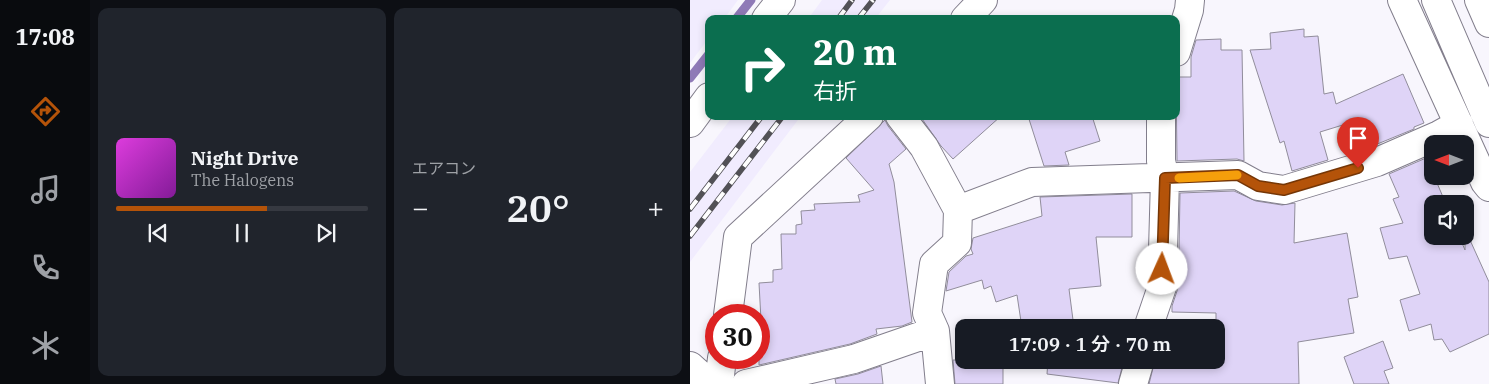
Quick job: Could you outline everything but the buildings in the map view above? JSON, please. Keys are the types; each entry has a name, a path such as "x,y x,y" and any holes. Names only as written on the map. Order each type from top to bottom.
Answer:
{"street":[{"path":"769,15 781,0"},
{"path":"969,15 983,0"},
{"path":"1180,39 1189,10 1190,0"},
{"path":"1402,0 1485,182 1489,187"},
{"path":"1436,0 1489,123"},
{"path":"1479,0 1489,23"},
{"path":"690,123 705,102"},
{"path":"729,304 738,238 865,120"},
{"path":"903,120 924,147 958,210 957,243 934,264 927,313 935,332 940,384"},
{"path":"1151,319 1162,287 1165,178 1161,161 1161,120"},
{"path":"958,210 1032,182 1238,175 1258,186 1284,190 1377,162 1439,135 1459,124"},
{"path":"746,384 854,359 935,332"},
{"path":"690,366 710,384"},
{"path":"719,384 721,369"},
{"path":"1133,384 1137,369"}],"shaded area":[{"path":"690,0 738,0 727,15 705,15 705,43 690,63"},
{"path":"822,0 890,0 878,15 811,15"},
{"path":"730,120 798,120 690,262 690,172"}],"waterway":[{"path":"739,15 751,0"},
{"path":"690,78 705,59"}],"railway":[{"path":"841,15 852,0"},
{"path":"861,15 873,0"},
{"path":"690,209 759,120"},
{"path":"690,236 780,120"}],"slow traffic":[{"path":"1179,178 1237,175"}],"route":[{"path":"1162,269 1165,178 1238,175 1258,186 1284,190 1358,168"}]}
